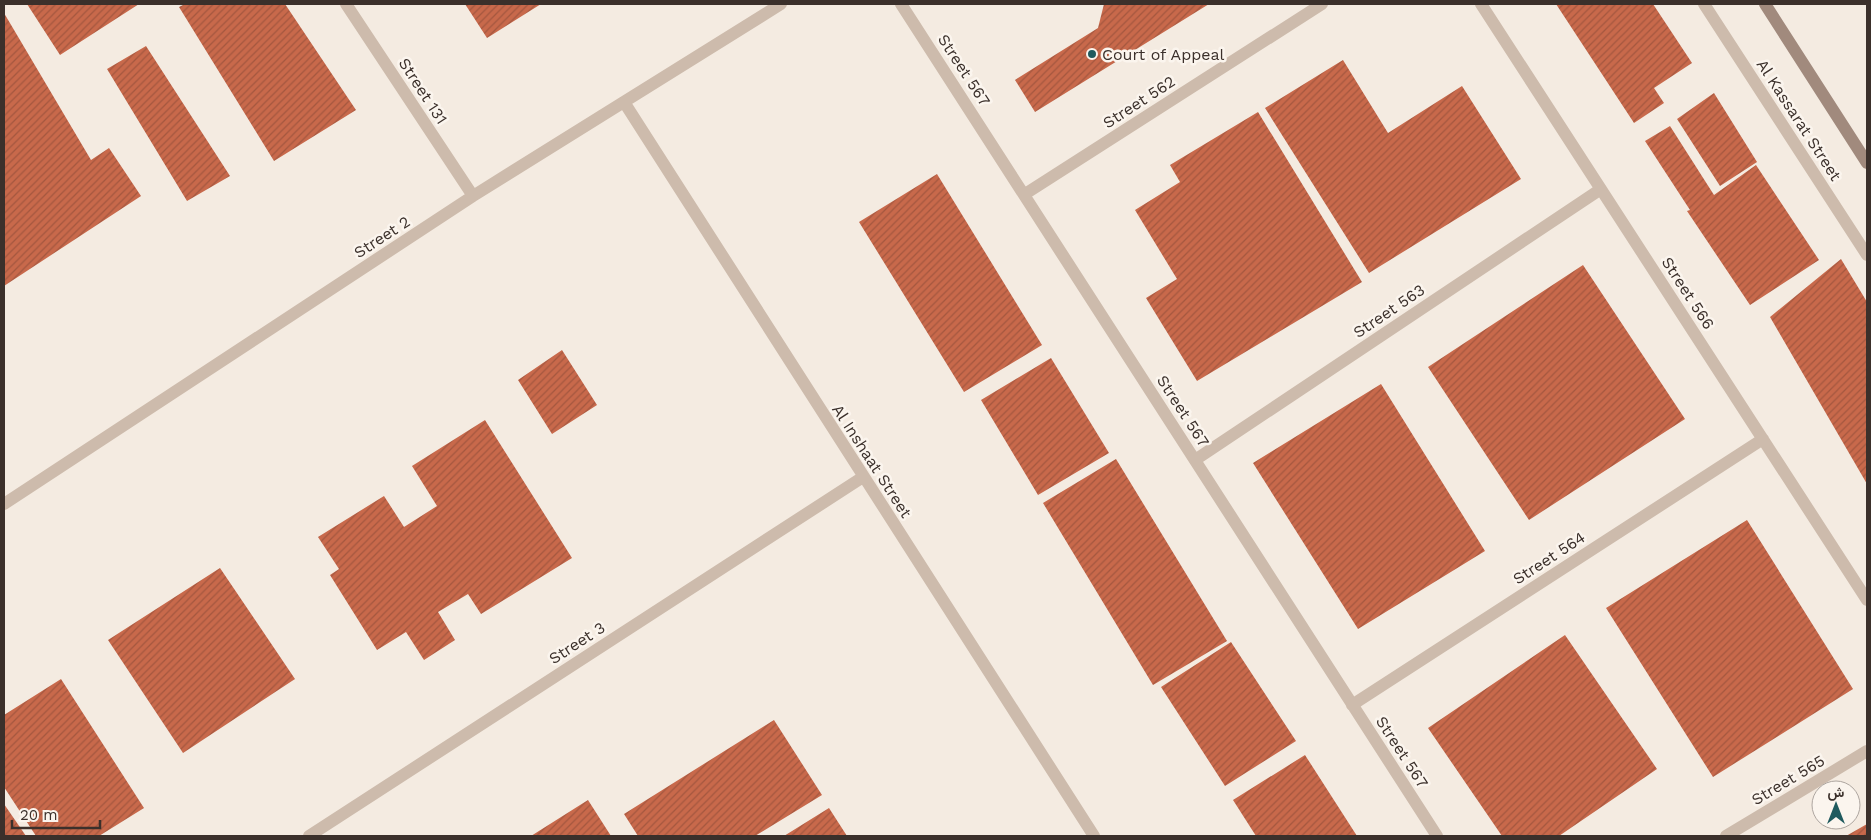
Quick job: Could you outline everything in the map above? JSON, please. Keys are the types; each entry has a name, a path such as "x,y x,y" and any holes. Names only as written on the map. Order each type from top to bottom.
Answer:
{"street":[{"name":"Street 131","path":"346,4 473,196"},
{"name":"Street 2","path":"4,504 473,196 781,4"},
{"name":"Street 567","path":"901,4 1437,836"},
{"name":"Street 562","path":"1025,194 1322,4"},
{"name":"Street 566","path":"1481,4 1867,600"},
{"name":"Al Kassarat Street","path":"1704,4 1867,255"},
{"path":"1765,4 1867,163"},
{"name":"Al Inshaat Street","path":"624,102 1094,836"},
{"name":"Street 563","path":"1195,460 1601,189"},
{"name":"Street 564","path":"1352,704 1762,439"},
{"name":"Street 3","path":"309,836 864,477"},
{"name":"Street 565","path":"1726,836 1867,751"}],"building":[{"path":"27,4 139,4 60,55"},
{"path":"185,4 285,4 356,110 274,161 179,7"},
{"path":"465,4 541,4 487,38"},
{"name":"Court of Appeal","path":"1104,4 1209,4 1035,112 1015,80 1098,28"},
{"path":"1556,4 1653,4 1692,63 1654,88 1664,103 1634,123"},
{"path":"4,13 91,160 109,148 141,196 4,286"},
{"path":"146,46 230,176 187,201 107,69"},
{"path":"1343,60 1388,133 1462,86 1521,179 1369,273 1265,108"},
{"path":"1714,93 1757,162 1720,186 1677,119"},
{"path":"1258,112 1362,282 1197,381 1146,298 1177,279 1135,210 1180,182 1170,165"},
{"path":"1670,126 1714,195 1756,165 1819,260 1750,305 1687,211 1690,210 1645,141"},
{"path":"937,174 1042,345 964,392 859,222"},
{"path":"1841,259 1867,302 1867,484 1770,317"},
{"path":"1583,265 1685,419 1529,520 1428,367"},
{"path":"562,350 597,405 552,434 518,380"},
{"path":"1051,358 1109,453 1038,495 981,400"},
{"path":"1381,384 1485,551 1358,629 1253,463"},
{"path":"485,420 572,558 481,614 468,594 438,612 455,640 424,660 406,632 377,650 330,575 339,569 318,537 384,496 404,527 437,506 412,466"},
{"path":"1116,459 1227,641 1153,685 1043,503"},
{"path":"1747,520 1853,689 1713,777 1606,608"},
{"path":"220,568 295,679 183,753 108,640"},
{"path":"1565,635 1657,769 1559,836 1502,836 1428,728"},
{"path":"1231,642 1296,741 1225,786 1161,687"},
{"path":"61,679 144,808 99,836 36,836 4,787 4,715"},
{"path":"774,720 822,795 755,836 638,836 624,814"},
{"path":"1305,755 1357,836 1256,836 1233,800"},
{"path":"588,800 611,836 531,836"},
{"path":"4,804 26,836 4,836"},
{"path":"829,808 847,836 784,836"},
{"path":"1867,824 1867,836 1846,836 1856,830 1861,830 1861,827"}],"place":[{"name":"Court of Appeal","path":"1092,54"}]}
